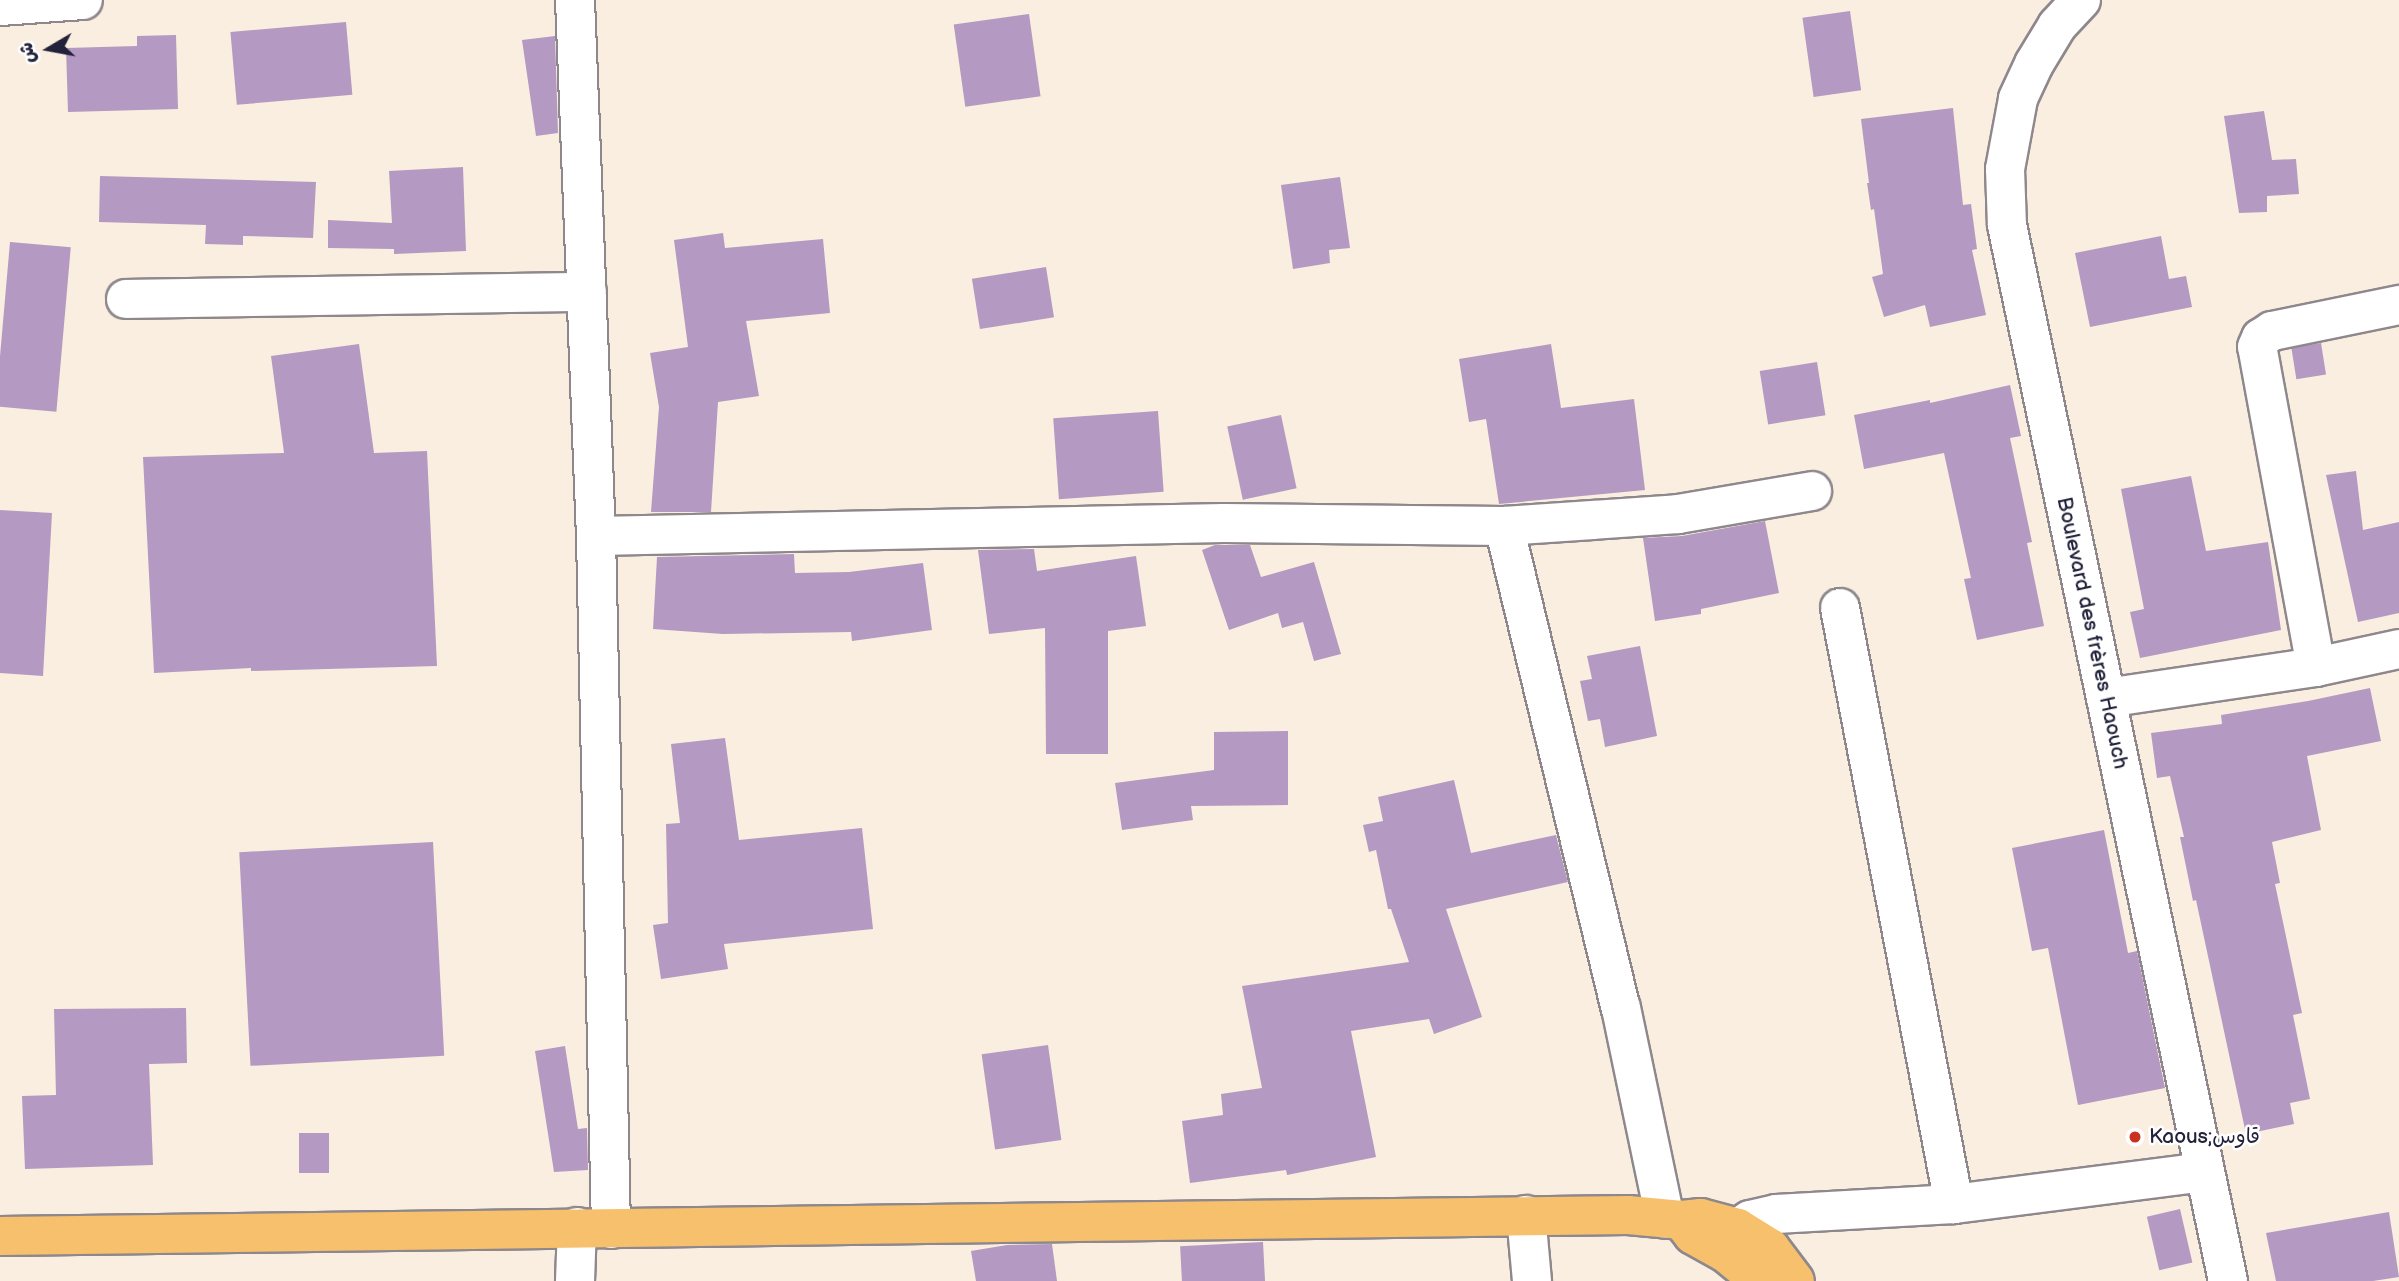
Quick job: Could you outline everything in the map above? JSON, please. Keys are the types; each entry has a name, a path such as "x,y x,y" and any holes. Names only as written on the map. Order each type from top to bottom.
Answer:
{"main road":[{"path":"0,1236 1526,1214 1701,1219 1738,1228 1770,1248 1795,1281"},
{"path":"1673,1219 1693,1235 1727,1254 1759,1281"}],"street":[{"path":"0,6 83,0"},
{"path":"575,0 596,536 594,1228 575,1281"},
{"name":"Boulevard des frères Haouch","path":"2081,0 2051,36 2018,99 2004,189 2023,312 2228,1281"},
{"path":"126,299 587,292"},
{"path":"2316,667 2257,347 2261,338 2272,331 2399,305"},
{"path":"596,536 1224,523 1504,526 1678,514 1812,491"},
{"path":"1504,526 1673,1219"},
{"path":"1840,608 1954,1204"},
{"path":"2106,698 2316,667 2399,649"},
{"path":"1738,1228 1750,1220 1776,1213 1954,1204 2204,1172"},
{"path":"1526,1214 1532,1281"}],"building":[{"path":"1850,11 1861,90 1814,97 1802,18"},
{"path":"1029,14 1041,96 965,107 954,25"},
{"path":"346,22 352,95 237,105 230,32"},
{"path":"176,35 178,109 68,112 66,48 137,46 137,36"},
{"path":"555,36 558,133 536,136 522,40"},
{"path":"1953,108 1963,205 1971,204 1977,249 1972,250 1986,315 1930,327 1925,305 1884,317 1872,277 1883,274 1874,209 1871,210 1867,183 1861,119"},
{"path":"2264,111 2272,160 2296,159 2299,194 2267,196 2267,212 2239,213 2224,116"},
{"path":"463,167 466,251 394,254 394,249 328,248 328,220 392,223 389,171"},
{"path":"100,176 316,182 313,238 243,236 243,245 205,244 206,225 99,222"},
{"path":"1340,177 1350,248 1329,250 1330,263 1293,269 1281,185"},
{"path":"723,233 725,248 823,239 830,313 746,321 759,396 718,402 711,512 651,512 659,407 650,353 688,347 674,240"},
{"path":"2161,236 2169,279 2186,276 2192,307 2090,327 2075,253"},
{"path":"10,242 71,247 56,412 0,407 0,356"},
{"path":"1046,267 1054,317 980,329 972,279"},
{"path":"2321,343 2326,375 2296,379 2291,348"},
{"path":"359,344 374,453 427,451 437,666 251,671 251,668 154,673 143,457 284,453 271,356"},
{"path":"1551,344 1561,408 1634,399 1645,490 1499,504 1486,419 1469,422 1459,359"},
{"path":"1817,362 1825,415 1768,424 1760,371"},
{"path":"2010,385 2021,436 2010,438 2032,542 2027,543 2044,626 1977,640 1964,579 1971,578 1944,453 1864,469 1854,415 1930,400 1930,403"},
{"path":"1158,411 1164,492 1059,499 1053,418"},
{"path":"1281,415 1297,488 1243,500 1227,426"},
{"path":"2356,471 2363,530 2399,522 2399,613 2358,622 2326,475"},
{"path":"2191,476 2206,551 2268,542 2281,630 2140,658 2130,612 2144,609 2121,489"},
{"path":"0,510 52,513 43,676 0,673"},
{"path":"1765,521 1779,593 1701,609 1701,614 1655,621 1643,538 1682,536"},
{"path":"1215,545 1250,545 1261,577 1314,562 1341,654 1314,661 1303,622 1282,628 1278,613 1229,630 1202,550"},
{"path":"1034,549 1037,571 1136,556 1146,626 1108,631 1108,754 1046,754 1045,628 989,634 978,550"},
{"path":"794,554 795,573 849,572 923,563 932,630 852,641 851,632 723,634 653,629 657,557"},
{"path":"1640,646 1657,736 1605,747 1600,719 1588,721 1580,681 1592,679 1587,656"},
{"path":"2370,688 2381,741 2307,756 2321,830 2272,842 2280,883 2275,884 2302,1013 2293,1015 2310,1099 2290,1103 2294,1124 2246,1134 2196,900 2193,901 2180,837 2184,837 2170,776 2157,778 2151,733 2222,724 2221,715"},
{"path":"1288,731 1288,805 1191,806 1193,820 1122,830 1115,783 1214,770 1214,732"},
{"path":"725,738 739,840 862,828 873,929 724,944 728,969 661,979 653,925 668,923 666,824 680,823 671,744"},
{"path":"1454,780 1471,853 1556,835 1568,882 1446,909 1482,1017 1434,1034 1429,1019 1351,1031 1376,1157 1287,1175 1286,1170 1190,1183 1182,1121 1223,1115 1221,1094 1262,1088 1242,986 1409,962 1391,909 1388,909 1376,850 1369,852 1363,825 1383,821 1378,797"},
{"path":"2104,830 2128,953 2137,951 2165,1088 2078,1105 2048,948 2032,951 2012,848"},
{"path":"433,842 444,1056 250,1066 239,852"},
{"path":"186,1008 187,1063 149,1064 153,1165 25,1169 22,1096 56,1095 54,1009"},
{"path":"1048,1045 1061,1140 995,1149 982,1054"},
{"path":"565,1046 578,1129 587,1128 588,1170 554,1172 535,1051"},
{"path":"299,1133 329,1133 329,1173 299,1173"},
{"path":"2180,1209 2192,1263 2159,1270 2147,1217"},
{"path":"2389,1212 2399,1277 2373,1281 2276,1281 2266,1233"},
{"path":"1263,1242 1265,1281 1182,1281 1180,1246"},
{"path":"1052,1244 1057,1281 976,1281 971,1251 1007,1245"}],"place":[{"name":"Kaous;قاوس","path":"2135,1137"}]}
